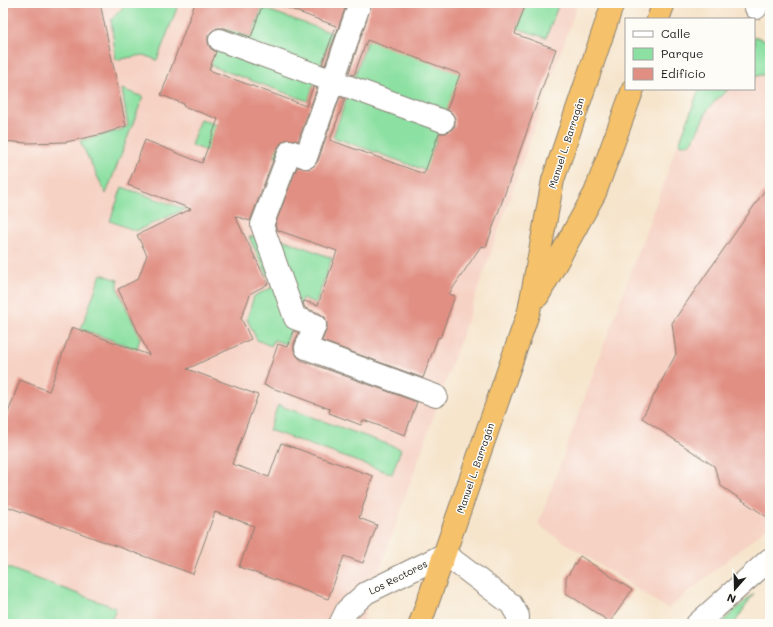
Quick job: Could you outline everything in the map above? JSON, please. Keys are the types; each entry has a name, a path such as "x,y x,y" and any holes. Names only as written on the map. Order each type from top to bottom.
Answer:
{"highway":[{"name":"Manuel L. Barragán","path":"420,624 529,311 553,180 613,3"},
{"path":"658,18 664,3"},
{"name":"Manuel L. Barragán","path":"529,311 595,193 633,90"}],"street":[{"path":"360,3 306,157 290,151 262,225 295,318 315,325 306,348 436,396"},
{"path":"220,40 443,121"},
{"path":"445,554 511,604 518,616 518,624"},
{"name":"Los Rectores","path":"340,624 346,610 366,593 445,554"},
{"path":"697,624 768,563"}],"shaded area":[{"path":"3,3 578,3 361,624 3,624"},
{"path":"755,36 770,42 770,525 668,609 538,525 698,90 755,90"}],"green space":[{"path":"127,3 179,3 157,60 143,55 116,60 111,20"},
{"path":"527,3 559,3 546,38 517,28"},
{"path":"262,8 332,33 308,101 200,62 205,47 216,51 224,28 251,37"},
{"path":"755,36 770,42 770,75 755,77"},
{"path":"368,39 461,73 432,151 433,173 333,137"},
{"path":"122,89 143,97 106,194 80,141 118,131 128,126"},
{"path":"699,90 728,90 708,109 693,140 690,143 683,145 679,144"},
{"path":"200,119 290,151 286,161 213,133 207,151 191,145"},
{"path":"122,187 185,209 136,231 110,221"},
{"path":"271,235 332,258 316,303 302,298 286,344 274,340 271,346 257,340 247,319 254,296 273,287 249,237"},
{"path":"101,274 118,280 118,289 140,338 137,349 81,329"},
{"path":"278,405 401,449 392,474 269,430"},
{"path":"3,566 116,608 110,624 3,624"},
{"path":"754,593 734,624 720,624"}],"building":[{"path":"3,3 100,3 126,126 103,134 66,142 27,143 3,141"},
{"path":"195,3 263,3 251,37 224,28 217,28 208,35 210,48 216,52 209,70 306,106 313,87 317,88 298,141 288,139 282,142 278,147 250,221 235,216 268,284 251,293 241,318 251,339 187,369 258,395 232,464 269,477 281,443 373,476 359,518 377,525 363,563 344,556 328,599 239,567 254,526 215,512 193,574 3,505 3,427 20,380 49,391 72,327 149,355 118,289 138,279 147,255 137,235 191,209 128,185 145,140 202,163 218,119 183,106 184,104 161,95"},
{"path":"280,3 347,3 325,65 322,64 336,26 279,5"},
{"path":"372,3 526,3 515,34 556,49 486,247 481,246 449,294 455,296 440,338 438,337 423,378 322,341 327,329 325,317 305,308 303,303 304,301 318,305 337,251 277,230 275,225 297,167 309,169 318,161 340,97 345,99 330,140 424,174 439,133 446,133 455,126 455,118 447,109 460,74 367,40 354,75 349,73"},
{"path":"770,183 770,519 721,486 714,466 642,418 676,354 672,323"},
{"path":"293,331 299,333 294,343 294,350 301,360 417,402 405,435 363,420 361,425 329,413 330,409 264,385 278,344 287,347"},
{"path":"580,556 632,590 610,622 566,593 566,578"}]}
